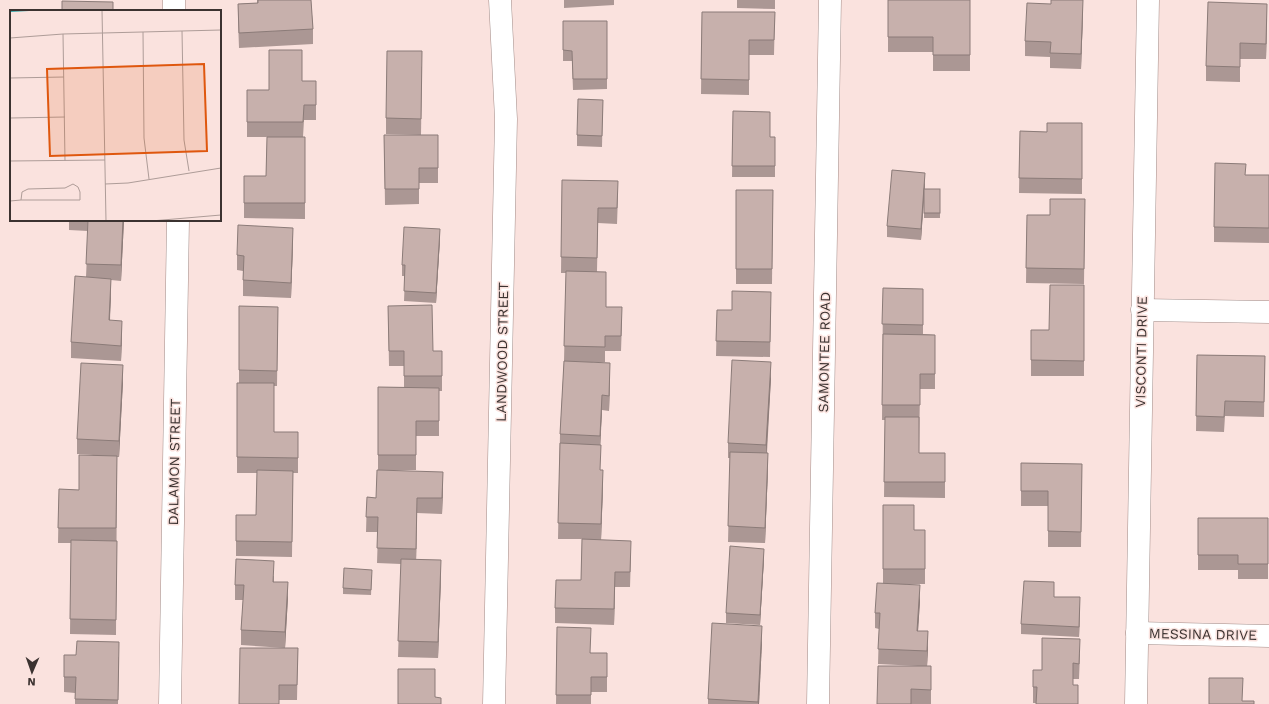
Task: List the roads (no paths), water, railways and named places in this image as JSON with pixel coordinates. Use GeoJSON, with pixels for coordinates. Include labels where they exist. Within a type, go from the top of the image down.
{"type":"FeatureCollection","features":[{"type":"Feature","properties":{"kind":"street","name":"LANDWOOD STREET"},"geometry":{"type":"LineString","coordinates":[[494,704],[506,119],[500,0]]}},
{"type":"Feature","properties":{"kind":"street","name":"SAMONTEE ROAD"},"geometry":{"type":"LineString","coordinates":[[818,704],[830,0]]}},
{"type":"Feature","properties":{"kind":"street","name":"VISCONTI DRIVE"},"geometry":{"type":"LineString","coordinates":[[1136,704],[1148,0]]}},
{"type":"Feature","properties":{"kind":"street","name":"DALAMON STREET"},"geometry":{"type":"LineString","coordinates":[[170,704],[178,221]]}},
{"type":"Feature","properties":{"kind":"street"},"geometry":{"type":"LineString","coordinates":[[1142,310],[1269,312]]}},
{"type":"Feature","properties":{"kind":"street","name":"MESSINA DRIVE"},"geometry":{"type":"LineString","coordinates":[[1137,633],[1269,636]]}}]}
